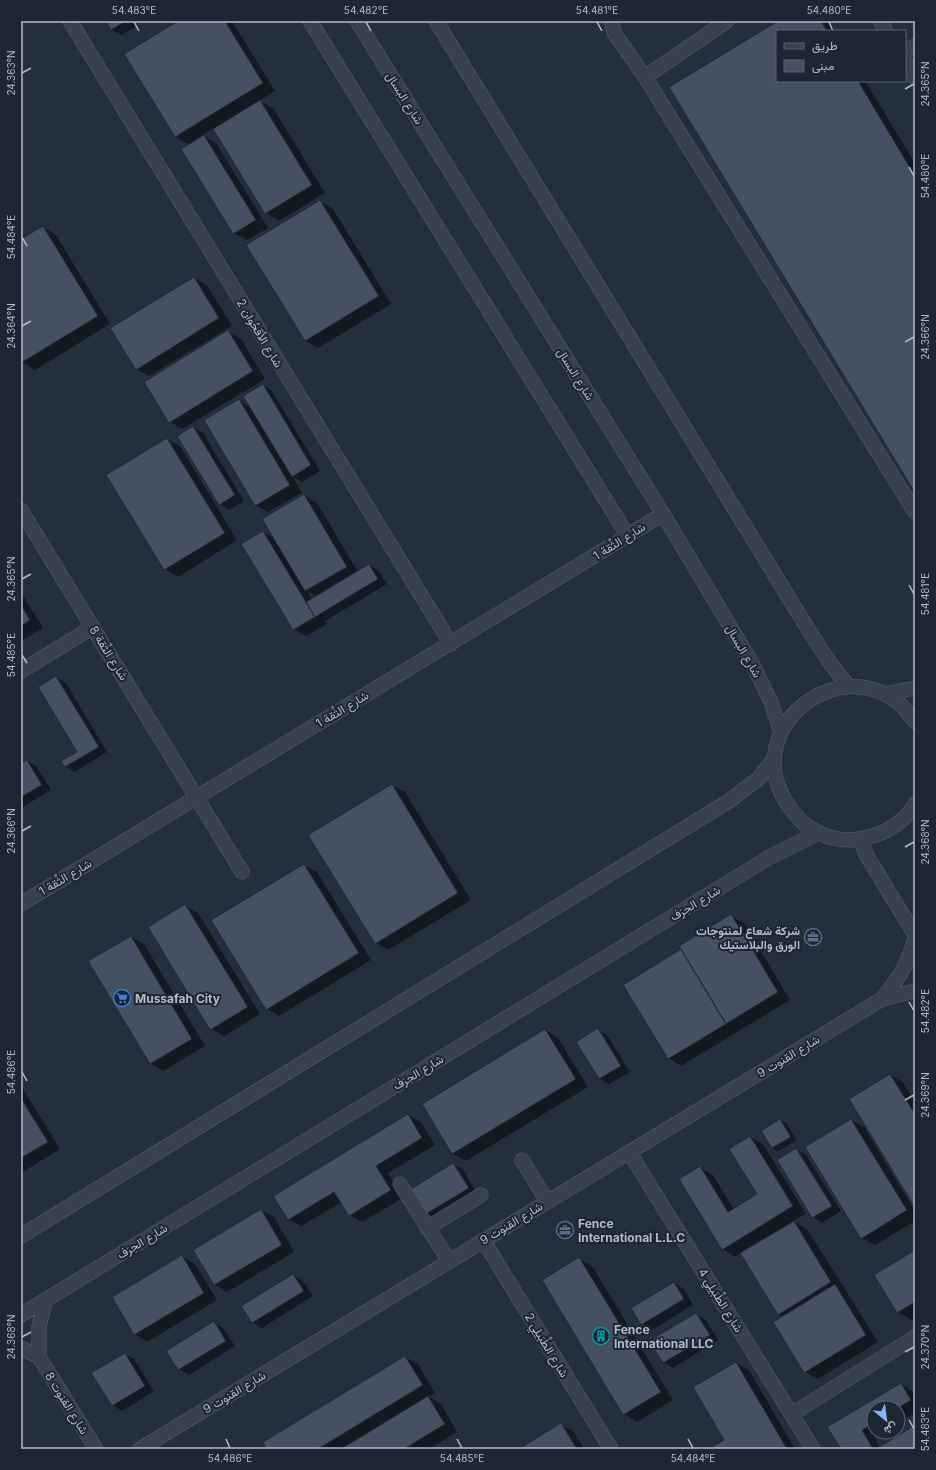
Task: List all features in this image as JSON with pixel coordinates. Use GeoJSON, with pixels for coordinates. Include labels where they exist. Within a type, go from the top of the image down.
{"type":"FeatureCollection","features":[{"type":"Feature","properties":{"kind":"street","name":"شارع الأقحُوان 2"},"geometry":{"type":"LineString","coordinates":[[70,21],[451,644]]}},
{"type":"Feature","properties":{"kind":"street"},"geometry":{"type":"LineString","coordinates":[[310,21],[628,536]]}},
{"type":"Feature","properties":{"kind":"street","name":"شارع البسال"},"geometry":{"type":"LineString","coordinates":[[357,21],[663,514],[752,663],[771,702],[781,733]]}},
{"type":"Feature","properties":{"kind":"street"},"geometry":{"type":"LineString","coordinates":[[436,21],[808,629],[830,663],[849,687]]}},
{"type":"Feature","properties":{"kind":"street"},"geometry":{"type":"LineString","coordinates":[[611,21],[615,34],[645,77],[915,512]]}},
{"type":"Feature","properties":{"kind":"street"},"geometry":{"type":"LineString","coordinates":[[645,77],[727,21]]}},
{"type":"Feature","properties":{"kind":"street"},"geometry":{"type":"LineString","coordinates":[[880,21],[885,30]]}},
{"type":"Feature","properties":{"kind":"street"},"geometry":{"type":"LineString","coordinates":[[906,50],[915,46]]}},
{"type":"Feature","properties":{"kind":"street"},"geometry":{"type":"LineString","coordinates":[[906,63],[915,78]]}},
{"type":"Feature","properties":{"kind":"street","name":"شارع الثِّقة 8"},"geometry":{"type":"LineString","coordinates":[[21,510],[242,872]]}},
{"type":"Feature","properties":{"kind":"street","name":"شارع الثِّقة 1"},"geometry":{"type":"LineString","coordinates":[[21,904],[663,514]]}},
{"type":"Feature","properties":{"kind":"street"},"geometry":{"type":"LineString","coordinates":[[21,671],[93,627]]}},
{"type":"Feature","properties":{"kind":"street"},"geometry":{"type":"LineString","coordinates":[[21,1236],[729,801],[758,779],[773,760],[781,733],[790,718],[801,706],[816,696],[832,690],[849,687],[867,689],[884,694],[904,708],[915,722]]}},
{"type":"Feature","properties":{"kind":"street"},"geometry":{"type":"LineString","coordinates":[[884,694],[915,688]]}},
{"type":"Feature","properties":{"kind":"street"},"geometry":{"type":"LineString","coordinates":[[773,760],[776,782],[785,803],[799,820],[818,833],[845,840],[860,839],[879,834],[897,824],[912,810],[915,804]]}},
{"type":"Feature","properties":{"kind":"street","name":"شارع الحِرَف"},"geometry":{"type":"LineString","coordinates":[[21,1315],[768,858],[818,833]]}},
{"type":"Feature","properties":{"kind":"street"},"geometry":{"type":"LineString","coordinates":[[860,839],[867,856],[915,936]]}},
{"type":"Feature","properties":{"kind":"street","name":"شارع القنوت 9"},"geometry":{"type":"LineString","coordinates":[[882,999],[900,978],[910,957],[915,936]]}},
{"type":"Feature","properties":{"kind":"street","name":"شارع القنوت 9"},"geometry":{"type":"LineString","coordinates":[[140,1449],[882,999],[915,991]]}},
{"type":"Feature","properties":{"kind":"street","name":"شارع الطِّبَيلِي 4"},"geometry":{"type":"LineString","coordinates":[[630,1152],[813,1449]]}},
{"type":"Feature","properties":{"kind":"street"},"geometry":{"type":"LineString","coordinates":[[522,1160],[547,1201]]}},
{"type":"Feature","properties":{"kind":"street"},"geometry":{"type":"LineString","coordinates":[[400,1184],[448,1261]]}},
{"type":"Feature","properties":{"kind":"street"},"geometry":{"type":"LineString","coordinates":[[427,1228],[481,1195]]}},
{"type":"Feature","properties":{"kind":"street","name":"شارع الطِّبَيلِي 2"},"geometry":{"type":"LineString","coordinates":[[483,1240],[611,1449]]}},
{"type":"Feature","properties":{"kind":"street"},"geometry":{"type":"LineString","coordinates":[[21,1348],[39,1357],[39,1327],[44,1301]]}},
{"type":"Feature","properties":{"kind":"street"},"geometry":{"type":"LineString","coordinates":[[792,1414],[915,1337]]}},
{"type":"Feature","properties":{"kind":"street","name":"شارع القنوت 8"},"geometry":{"type":"LineString","coordinates":[[39,1357],[96,1449]]}},
{"type":"Feature","properties":{"kind":"building"},"geometry":{"type":"Polygon","coordinates":[[[106,21],[126,21],[111,30],[106,21]]]}},
{"type":"Feature","properties":{"kind":"building"},"geometry":{"type":"Polygon","coordinates":[[[178,21],[225,21],[263,83],[175,137],[124,54],[178,21]]]}},
{"type":"Feature","properties":{"kind":"building"},"geometry":{"type":"Polygon","coordinates":[[[778,21],[821,21],[826,30],[776,30],[776,82],[859,82],[915,176],[915,493],[669,87],[778,21]]]}},
{"type":"Feature","properties":{"kind":"building"},"geometry":{"type":"Polygon","coordinates":[[[260,100],[312,185],[265,214],[213,129],[260,100]]]}},
{"type":"Feature","properties":{"kind":"building"},"geometry":{"type":"Polygon","coordinates":[[[204,135],[256,220],[233,234],[181,149],[204,135]]]}},
{"type":"Feature","properties":{"kind":"building"},"geometry":{"type":"Polygon","coordinates":[[[320,200],[379,296],[305,341],[246,245],[320,200]]]}},
{"type":"Feature","properties":{"kind":"building"},"geometry":{"type":"Polygon","coordinates":[[[43,226],[98,316],[21,363],[21,239],[43,226]]]}},
{"type":"Feature","properties":{"kind":"building"},"geometry":{"type":"Polygon","coordinates":[[[194,277],[219,318],[136,370],[110,328],[194,277]]]}},
{"type":"Feature","properties":{"kind":"building"},"geometry":{"type":"Polygon","coordinates":[[[228,330],[253,371],[169,423],[144,382],[228,330]]]}},
{"type":"Feature","properties":{"kind":"building"},"geometry":{"type":"Polygon","coordinates":[[[263,384],[311,465],[292,477],[243,396],[263,384]]]}},
{"type":"Feature","properties":{"kind":"building"},"geometry":{"type":"Polygon","coordinates":[[[239,399],[290,485],[255,506],[204,420],[239,399]]]}},
{"type":"Feature","properties":{"kind":"building"},"geometry":{"type":"Polygon","coordinates":[[[193,426],[235,495],[219,505],[177,436],[193,426]]]}},
{"type":"Feature","properties":{"kind":"building"},"geometry":{"type":"Polygon","coordinates":[[[167,438],[225,533],[164,570],[106,475],[167,438]]]}},
{"type":"Feature","properties":{"kind":"building"},"geometry":{"type":"Polygon","coordinates":[[[304,494],[347,567],[305,591],[262,519],[304,494]]]}},
{"type":"Feature","properties":{"kind":"building"},"geometry":{"type":"Polygon","coordinates":[[[263,531],[315,617],[293,630],[241,544],[263,531]]]}},
{"type":"Feature","properties":{"kind":"building"},"geometry":{"type":"Polygon","coordinates":[[[369,564],[378,579],[315,617],[306,602],[369,564]]]}},
{"type":"Feature","properties":{"kind":"building"},"geometry":{"type":"Polygon","coordinates":[[[21,605],[30,620],[21,626],[21,605]]]}},
{"type":"Feature","properties":{"kind":"building"},"geometry":{"type":"Polygon","coordinates":[[[56,676],[99,747],[65,767],[61,761],[77,752],[38,687],[56,676]]]}},
{"type":"Feature","properties":{"kind":"building"},"geometry":{"type":"Polygon","coordinates":[[[27,760],[42,785],[21,797],[21,763],[27,760]]]}},
{"type":"Feature","properties":{"kind":"building"},"geometry":{"type":"Polygon","coordinates":[[[392,784],[458,893],[375,944],[308,835],[392,784]]]}},
{"type":"Feature","properties":{"kind":"building"},"geometry":{"type":"Polygon","coordinates":[[[304,864],[359,953],[266,1010],[211,920],[304,864]]]}},
{"type":"Feature","properties":{"kind":"building"},"geometry":{"type":"Polygon","coordinates":[[[185,904],[248,1007],[210,1030],[148,927],[185,904]]]}},
{"type":"Feature","properties":{"kind":"building"},"geometry":{"type":"Polygon","coordinates":[[[731,914],[778,992],[726,1024],[679,946],[731,914]]]}},
{"type":"Feature","properties":{"kind":"building"},"geometry":{"type":"Polygon","coordinates":[[[131,936],[192,1039],[150,1064],[88,961],[131,936]]]}},
{"type":"Feature","properties":{"kind":"building"},"geometry":{"type":"Polygon","coordinates":[[[681,949],[726,1024],[668,1059],[623,985],[681,949]]]}},
{"type":"Feature","properties":{"kind":"building"},"geometry":{"type":"Polygon","coordinates":[[[598,1028],[621,1066],[599,1079],[576,1042],[598,1028]]]}},
{"type":"Feature","properties":{"kind":"building"},"geometry":{"type":"Polygon","coordinates":[[[545,1029],[576,1079],[452,1154],[422,1104],[545,1029]]]}},
{"type":"Feature","properties":{"kind":"building"},"geometry":{"type":"Polygon","coordinates":[[[890,1074],[915,1114],[914,1206],[849,1099],[890,1074]]]}},
{"type":"Feature","properties":{"kind":"building"},"geometry":{"type":"Polygon","coordinates":[[[21,1098],[48,1142],[21,1158],[21,1098]]]}},
{"type":"Feature","properties":{"kind":"building"},"geometry":{"type":"Polygon","coordinates":[[[408,1114],[422,1138],[376,1166],[391,1190],[349,1216],[334,1192],[288,1220],[273,1196],[408,1114]]]}},
{"type":"Feature","properties":{"kind":"building"},"geometry":{"type":"Polygon","coordinates":[[[780,1119],[791,1137],[772,1148],[761,1131],[780,1119]]]}},
{"type":"Feature","properties":{"kind":"building"},"geometry":{"type":"Polygon","coordinates":[[[851,1119],[907,1210],[861,1239],[805,1147],[851,1119]]]}},
{"type":"Feature","properties":{"kind":"building"},"geometry":{"type":"Polygon","coordinates":[[[750,1136],[793,1206],[722,1250],[679,1179],[700,1166],[728,1212],[757,1194],[729,1149],[750,1136]]]}},
{"type":"Feature","properties":{"kind":"building"},"geometry":{"type":"Polygon","coordinates":[[[796,1148],[832,1206],[812,1218],[777,1160],[796,1148]]]}},
{"type":"Feature","properties":{"kind":"building"},"geometry":{"type":"Polygon","coordinates":[[[453,1163],[469,1188],[426,1214],[411,1189],[453,1163]]]}},
{"type":"Feature","properties":{"kind":"building"},"geometry":{"type":"Polygon","coordinates":[[[261,1209],[282,1245],[214,1285],[193,1250],[261,1209]]]}},
{"type":"Feature","properties":{"kind":"building"},"geometry":{"type":"Polygon","coordinates":[[[794,1221],[831,1282],[778,1315],[740,1253],[794,1221]]]}},
{"type":"Feature","properties":{"kind":"building"},"geometry":{"type":"Polygon","coordinates":[[[915,1250],[915,1302],[897,1313],[874,1275],[915,1250]]]}},
{"type":"Feature","properties":{"kind":"building"},"geometry":{"type":"Polygon","coordinates":[[[182,1255],[204,1293],[134,1335],[112,1297],[182,1255]]]}},
{"type":"Feature","properties":{"kind":"building","name":"Fence International LLC"},"geometry":{"type":"Polygon","coordinates":[[[579,1257],[661,1392],[623,1415],[542,1280],[579,1257]]]}},
{"type":"Feature","properties":{"kind":"building"},"geometry":{"type":"Polygon","coordinates":[[[293,1274],[304,1291],[252,1323],[241,1306],[293,1274]]]}},
{"type":"Feature","properties":{"kind":"building"},"geometry":{"type":"Polygon","coordinates":[[[674,1282],[684,1299],[641,1325],[631,1308],[674,1282]]]}},
{"type":"Feature","properties":{"kind":"building"},"geometry":{"type":"Polygon","coordinates":[[[835,1284],[866,1335],[804,1373],[773,1322],[835,1284]]]}},
{"type":"Feature","properties":{"kind":"building"},"geometry":{"type":"Polygon","coordinates":[[[696,1313],[710,1335],[663,1363],[649,1341],[696,1313]]]}},
{"type":"Feature","properties":{"kind":"building"},"geometry":{"type":"Polygon","coordinates":[[[214,1321],[226,1341],[178,1370],[166,1351],[214,1321]]]}},
{"type":"Feature","properties":{"kind":"building"},"geometry":{"type":"Polygon","coordinates":[[[125,1353],[145,1386],[112,1406],[91,1373],[125,1353]]]}},
{"type":"Feature","properties":{"kind":"building"},"geometry":{"type":"Polygon","coordinates":[[[405,1356],[423,1385],[318,1449],[266,1449],[263,1442],[405,1356]]]}},
{"type":"Feature","properties":{"kind":"building"},"geometry":{"type":"Polygon","coordinates":[[[736,1362],[787,1449],[709,1449],[724,1440],[693,1387],[736,1362]]]}},
{"type":"Feature","properties":{"kind":"building"},"geometry":{"type":"Polygon","coordinates":[[[901,1383],[911,1400],[906,1403],[906,1400],[872,1400],[901,1383]]]}},
{"type":"Feature","properties":{"kind":"building"},"geometry":{"type":"Polygon","coordinates":[[[428,1396],[445,1424],[404,1449],[341,1449],[428,1396]]]}},
{"type":"Feature","properties":{"kind":"building"},"geometry":{"type":"Polygon","coordinates":[[[866,1404],[866,1428],[862,1430],[866,1440],[868,1440],[873,1449],[841,1449],[827,1427],[866,1404]]]}},
{"type":"Feature","properties":{"kind":"building"},"geometry":{"type":"Polygon","coordinates":[[[561,1423],[577,1449],[519,1449],[561,1423]]]}},
{"type":"Feature","properties":{"kind":"building"},"geometry":{"type":"Polygon","coordinates":[[[915,1425],[915,1449],[876,1449],[891,1440],[906,1440],[906,1431],[915,1425]]]}},
{"type":"Feature","properties":{"kind":"place","name":"شركة شعاع لمنتوجات الورق والبلاستيك"},"geometry":{"type":"Point","coordinates":[813,937]}},
{"type":"Feature","properties":{"kind":"place","name":"Mussafah City"},"geometry":{"type":"Point","coordinates":[122,998]}},
{"type":"Feature","properties":{"kind":"place","name":"Fence International L.L.C"},"geometry":{"type":"Point","coordinates":[565,1230]}},
{"type":"Feature","properties":{"kind":"place","name":"Fence International LLC"},"geometry":{"type":"Point","coordinates":[601,1336]}}]}
